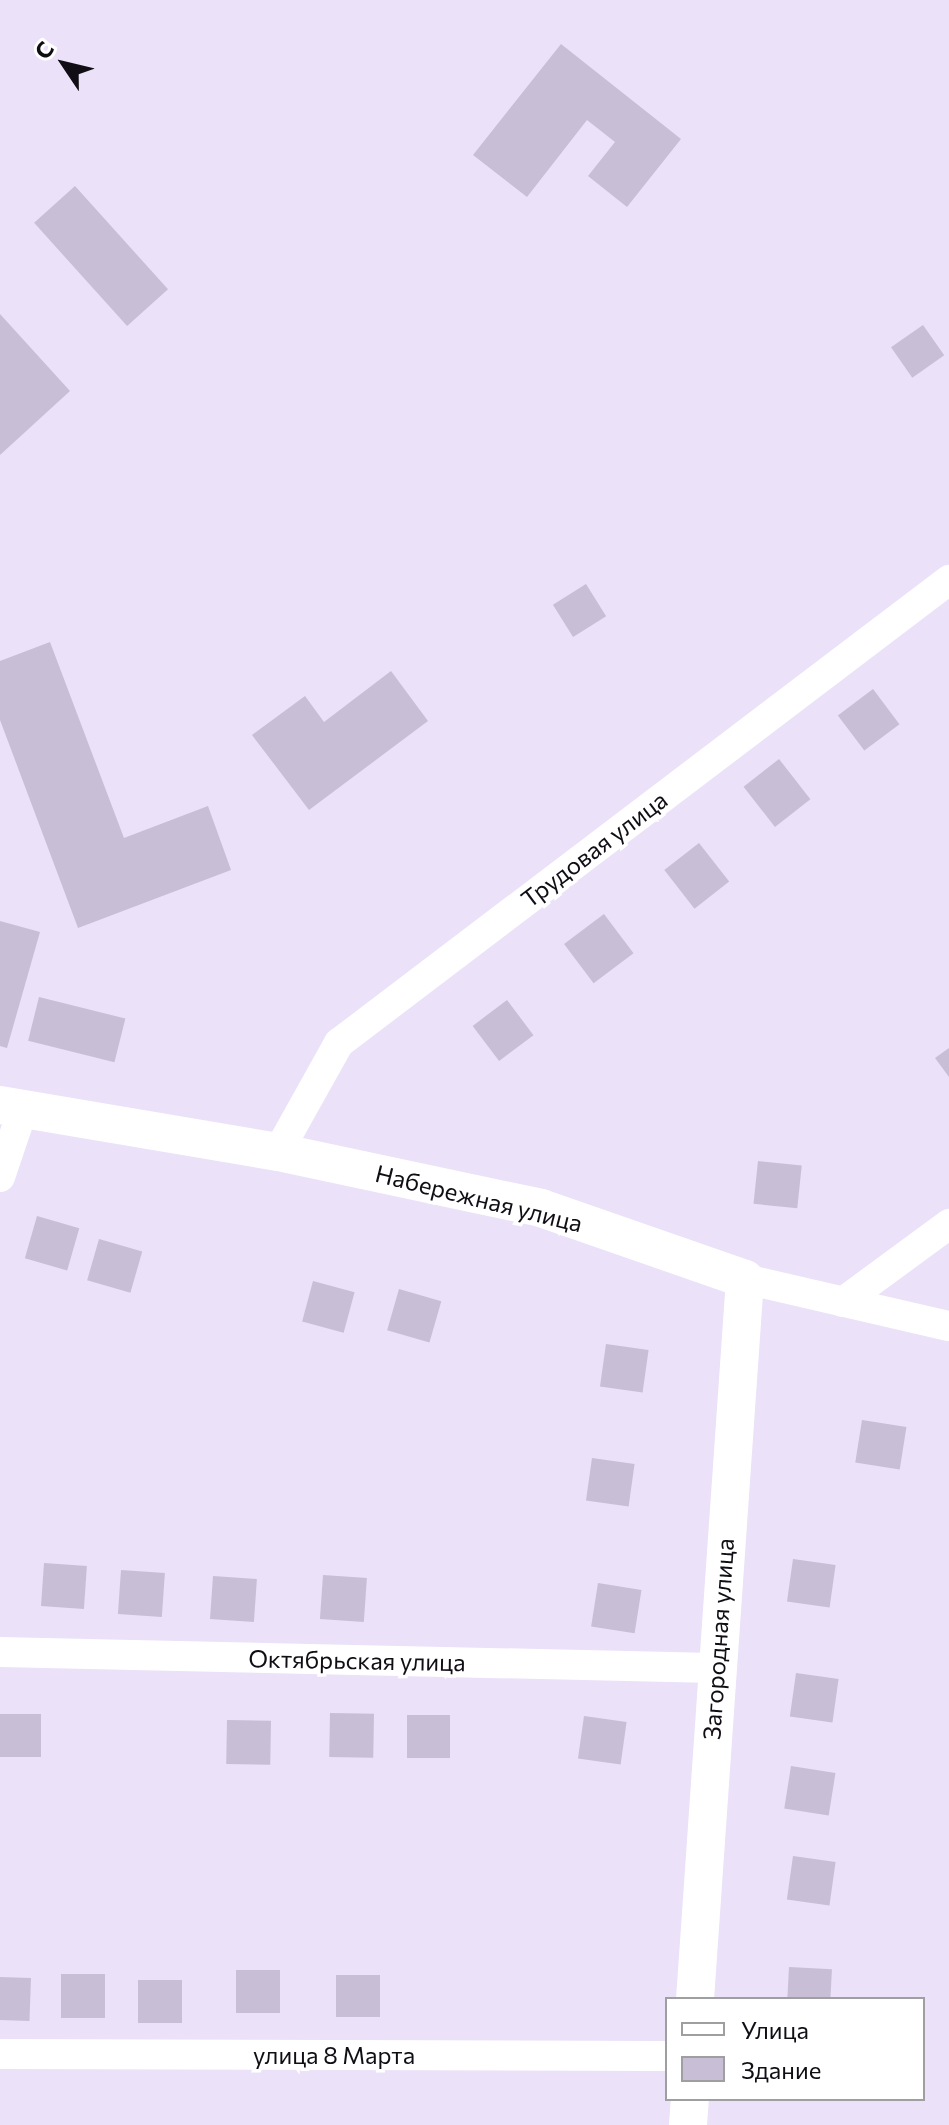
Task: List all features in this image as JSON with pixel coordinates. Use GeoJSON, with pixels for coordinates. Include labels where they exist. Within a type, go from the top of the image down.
{"type":"FeatureCollection","features":[{"type":"Feature","properties":{"kind":"street","name":"Трудовая улица"},"geometry":{"type":"LineString","coordinates":[[278,1152],[339,1043],[949,580]]}},
{"type":"Feature","properties":{"kind":"street","name":"Набережная улица"},"geometry":{"type":"LineString","coordinates":[[12,1107],[278,1152],[541,1208],[745,1279],[949,1326]]}},
{"type":"Feature","properties":{"kind":"street"},"geometry":{"type":"LineString","coordinates":[[0,1177],[12,1107]]}},
{"type":"Feature","properties":{"kind":"street"},"geometry":{"type":"LineString","coordinates":[[843,1302],[949,1224]]}},
{"type":"Feature","properties":{"kind":"street","name":"Загородная улица"},"geometry":{"type":"LineString","coordinates":[[695,1997],[714,1668],[745,1279]]}},
{"type":"Feature","properties":{"kind":"street","name":"Октябрьская улица"},"geometry":{"type":"LineString","coordinates":[[0,1652],[714,1668]]}},
{"type":"Feature","properties":{"kind":"street","name":"улица 8 Марта"},"geometry":{"type":"LineString","coordinates":[[0,2054],[665,2056]]}},
{"type":"Feature","properties":{"kind":"street"},"geometry":{"type":"LineString","coordinates":[[688,2125],[690,2101]]}},
{"type":"Feature","properties":{"kind":"building"},"geometry":{"type":"Polygon","coordinates":[[[561,44],[681,139],[627,207],[588,176],[615,142],[587,120],[527,197],[473,155],[561,44]]]}},
{"type":"Feature","properties":{"kind":"building"},"geometry":{"type":"Polygon","coordinates":[[[75,186],[168,289],[127,326],[34,223],[75,186]]]}},
{"type":"Feature","properties":{"kind":"building"},"geometry":{"type":"Polygon","coordinates":[[[0,314],[70,391],[0,455],[0,314]]]}},
{"type":"Feature","properties":{"kind":"building"},"geometry":{"type":"Polygon","coordinates":[[[923,325],[944,355],[912,378],[891,347],[923,325]]]}},
{"type":"Feature","properties":{"kind":"building"},"geometry":{"type":"Polygon","coordinates":[[[586,584],[606,616],[573,637],[553,605],[586,584]]]}},
{"type":"Feature","properties":{"kind":"building"},"geometry":{"type":"Polygon","coordinates":[[[50,642],[124,838],[208,806],[231,870],[78,928],[0,720],[0,661],[50,642]]]}},
{"type":"Feature","properties":{"kind":"building"},"geometry":{"type":"Polygon","coordinates":[[[391,671],[428,721],[309,810],[252,735],[305,696],[324,722],[391,671]]]}},
{"type":"Feature","properties":{"kind":"building"},"geometry":{"type":"Polygon","coordinates":[[[873,689],[899,724],[864,751],[838,715],[873,689]]]}},
{"type":"Feature","properties":{"kind":"building"},"geometry":{"type":"Polygon","coordinates":[[[779,759],[810,799],[775,827],[744,787],[779,759]]]}},
{"type":"Feature","properties":{"kind":"building"},"geometry":{"type":"Polygon","coordinates":[[[699,843],[729,882],[694,909],[664,870],[699,843]]]}},
{"type":"Feature","properties":{"kind":"building"},"geometry":{"type":"Polygon","coordinates":[[[604,914],[633,953],[594,983],[564,944],[604,914]]]}},
{"type":"Feature","properties":{"kind":"building"},"geometry":{"type":"Polygon","coordinates":[[[0,921],[40,932],[7,1048],[0,1046],[0,921]]]}},
{"type":"Feature","properties":{"kind":"building"},"geometry":{"type":"Polygon","coordinates":[[[39,997],[125,1019],[114,1062],[28,1041],[39,997]]]}},
{"type":"Feature","properties":{"kind":"building"},"geometry":{"type":"Polygon","coordinates":[[[507,1000],[533,1035],[499,1061],[473,1026],[507,1000]]]}},
{"type":"Feature","properties":{"kind":"building"},"geometry":{"type":"Polygon","coordinates":[[[949,1048],[949,1077],[935,1058],[949,1048]]]}},
{"type":"Feature","properties":{"kind":"building"},"geometry":{"type":"Polygon","coordinates":[[[758,1161],[802,1166],[797,1208],[754,1204],[758,1161]]]}},
{"type":"Feature","properties":{"kind":"building"},"geometry":{"type":"Polygon","coordinates":[[[37,1216],[79,1228],[67,1270],[25,1258],[37,1216]]]}},
{"type":"Feature","properties":{"kind":"building"},"geometry":{"type":"Polygon","coordinates":[[[99,1239],[142,1251],[130,1293],[87,1280],[99,1239]]]}},
{"type":"Feature","properties":{"kind":"building"},"geometry":{"type":"Polygon","coordinates":[[[313,1281],[355,1292],[344,1333],[302,1322],[313,1281]]]}},
{"type":"Feature","properties":{"kind":"building"},"geometry":{"type":"Polygon","coordinates":[[[399,1289],[441,1301],[429,1342],[387,1330],[399,1289]]]}},
{"type":"Feature","properties":{"kind":"building"},"geometry":{"type":"Polygon","coordinates":[[[606,1344],[649,1350],[643,1393],[600,1387],[606,1344]]]}},
{"type":"Feature","properties":{"kind":"building"},"geometry":{"type":"Polygon","coordinates":[[[862,1420],[906,1427],[900,1470],[855,1462],[862,1420]]]}},
{"type":"Feature","properties":{"kind":"building"},"geometry":{"type":"Polygon","coordinates":[[[592,1458],[635,1464],[629,1507],[586,1501],[592,1458]]]}},
{"type":"Feature","properties":{"kind":"building"},"geometry":{"type":"Polygon","coordinates":[[[793,1559],[836,1565],[830,1608],[787,1602],[793,1559]]]}},
{"type":"Feature","properties":{"kind":"building"},"geometry":{"type":"Polygon","coordinates":[[[44,1563],[87,1566],[84,1609],[41,1606],[44,1563]]]}},
{"type":"Feature","properties":{"kind":"building"},"geometry":{"type":"Polygon","coordinates":[[[121,1570],[165,1573],[162,1617],[118,1614],[121,1570]]]}},
{"type":"Feature","properties":{"kind":"building"},"geometry":{"type":"Polygon","coordinates":[[[323,1575],[367,1578],[364,1622],[320,1619],[323,1575]]]}},
{"type":"Feature","properties":{"kind":"building"},"geometry":{"type":"Polygon","coordinates":[[[213,1576],[257,1579],[254,1622],[210,1619],[213,1576]]]}},
{"type":"Feature","properties":{"kind":"building"},"geometry":{"type":"Polygon","coordinates":[[[598,1583],[641,1590],[635,1633],[591,1626],[598,1583]]]}},
{"type":"Feature","properties":{"kind":"building"},"geometry":{"type":"Polygon","coordinates":[[[796,1673],[839,1679],[832,1723],[790,1717],[796,1673]]]}},
{"type":"Feature","properties":{"kind":"building"},"geometry":{"type":"Polygon","coordinates":[[[330,1713],[374,1714],[373,1758],[329,1757],[330,1713]]]}},
{"type":"Feature","properties":{"kind":"building"},"geometry":{"type":"Polygon","coordinates":[[[0,1714],[41,1714],[41,1757],[0,1757],[0,1714]]]}},
{"type":"Feature","properties":{"kind":"building"},"geometry":{"type":"Polygon","coordinates":[[[407,1715],[450,1715],[450,1758],[407,1758],[407,1715]]]}},
{"type":"Feature","properties":{"kind":"building"},"geometry":{"type":"Polygon","coordinates":[[[584,1716],[627,1722],[621,1765],[578,1759],[584,1716]]]}},
{"type":"Feature","properties":{"kind":"building"},"geometry":{"type":"Polygon","coordinates":[[[227,1720],[271,1721],[270,1765],[226,1764],[227,1720]]]}},
{"type":"Feature","properties":{"kind":"building"},"geometry":{"type":"Polygon","coordinates":[[[791,1766],[835,1773],[829,1816],[784,1808],[791,1766]]]}},
{"type":"Feature","properties":{"kind":"building"},"geometry":{"type":"Polygon","coordinates":[[[793,1856],[836,1862],[829,1906],[787,1900],[793,1856]]]}},
{"type":"Feature","properties":{"kind":"building"},"geometry":{"type":"Polygon","coordinates":[[[789,1967],[832,1969],[830,1997],[787,1997],[789,1967]]]}},
{"type":"Feature","properties":{"kind":"building"},"geometry":{"type":"Polygon","coordinates":[[[236,1970],[280,1970],[280,2013],[236,2013],[236,1970]]]}},
{"type":"Feature","properties":{"kind":"building"},"geometry":{"type":"Polygon","coordinates":[[[61,1974],[105,1974],[105,2018],[61,2018],[61,1974]]]}},
{"type":"Feature","properties":{"kind":"building"},"geometry":{"type":"Polygon","coordinates":[[[336,1975],[380,1975],[380,2017],[336,2017],[336,1975]]]}},
{"type":"Feature","properties":{"kind":"building"},"geometry":{"type":"Polygon","coordinates":[[[0,1977],[31,1978],[29,2021],[0,2020],[0,1977]]]}},
{"type":"Feature","properties":{"kind":"building"},"geometry":{"type":"Polygon","coordinates":[[[138,1980],[182,1980],[182,2023],[138,2023],[138,1980]]]}}]}
